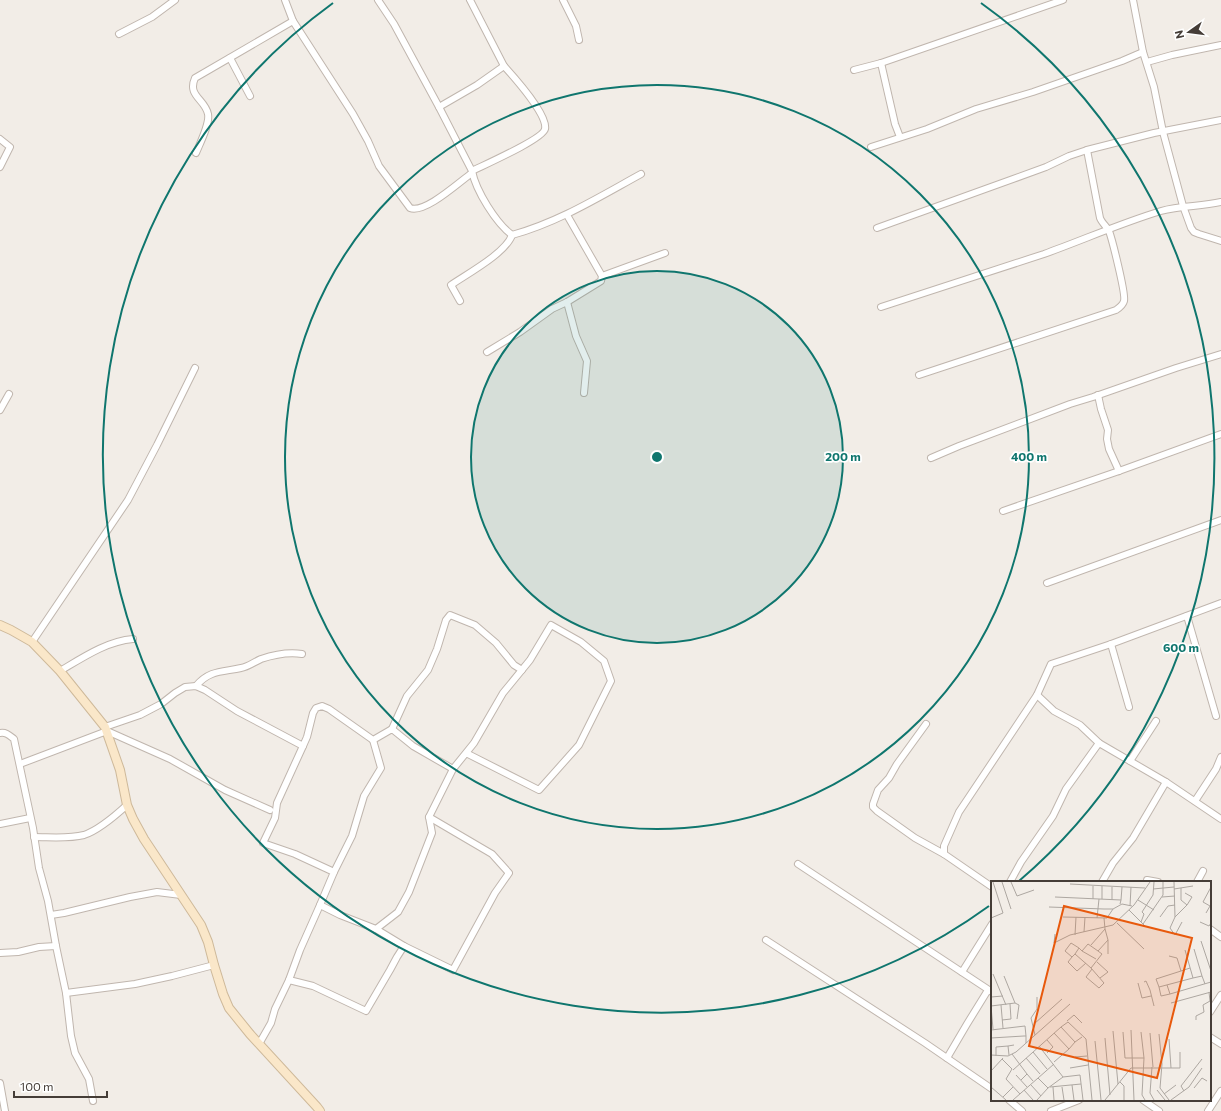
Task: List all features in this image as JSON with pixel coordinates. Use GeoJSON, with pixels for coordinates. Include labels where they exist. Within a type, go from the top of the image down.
{"type":"FeatureCollection","features":[{"type":"Feature","properties":{"kind":"street"},"geometry":{"type":"LineString","coordinates":[[119,34],[152,17],[175,0]]}},
{"type":"Feature","properties":{"kind":"street"},"geometry":{"type":"LineString","coordinates":[[285,0],[293,21],[353,114],[368,141],[379,166],[410,208],[413,209],[429,204],[472,172],[532,141],[543,134],[545,130],[545,126],[535,103],[504,66],[470,0]]}},
{"type":"Feature","properties":{"kind":"street"},"geometry":{"type":"LineString","coordinates":[[378,0],[394,24],[439,107],[472,172],[475,184],[505,230],[512,235],[524,232],[567,215],[641,174]]}},
{"type":"Feature","properties":{"kind":"street"},"geometry":{"type":"LineString","coordinates":[[563,0],[576,26],[579,40]]}},
{"type":"Feature","properties":{"kind":"street"},"geometry":{"type":"LineString","coordinates":[[854,70],[881,63],[1063,0]]}},
{"type":"Feature","properties":{"kind":"street"},"geometry":{"type":"LineString","coordinates":[[1133,0],[1143,52],[1154,87],[1163,132],[1183,206],[1191,228],[1194,232],[1221,241]]}},
{"type":"Feature","properties":{"kind":"street"},"geometry":{"type":"LineString","coordinates":[[196,153],[208,121],[208,112],[194,92],[192,84],[195,78],[293,21]]}},
{"type":"Feature","properties":{"kind":"street"},"geometry":{"type":"LineString","coordinates":[[1147,62],[1172,55],[1221,45]]}},
{"type":"Feature","properties":{"kind":"street"},"geometry":{"type":"LineString","coordinates":[[870,147],[926,129],[982,107],[1033,92],[1122,61],[1143,52]]}},
{"type":"Feature","properties":{"kind":"street"},"geometry":{"type":"LineString","coordinates":[[230,58],[250,96]]}},
{"type":"Feature","properties":{"kind":"street"},"geometry":{"type":"LineString","coordinates":[[881,63],[895,124],[900,137]]}},
{"type":"Feature","properties":{"kind":"street"},"geometry":{"type":"LineString","coordinates":[[439,107],[477,85],[504,66]]}},
{"type":"Feature","properties":{"kind":"street"},"geometry":{"type":"LineString","coordinates":[[877,228],[1046,167],[1069,156],[1087,150],[1221,120]]}},
{"type":"Feature","properties":{"kind":"street"},"geometry":{"type":"LineString","coordinates":[[0,139],[10,147],[0,167]]}},
{"type":"Feature","properties":{"kind":"street"},"geometry":{"type":"LineString","coordinates":[[919,375],[1119,308],[1124,302],[1109,229],[1103,224],[1100,218],[1087,150]]}},
{"type":"Feature","properties":{"kind":"street"},"geometry":{"type":"LineString","coordinates":[[881,307],[1045,254],[1109,229],[1162,211],[1183,206],[1190,207],[1221,202]]}},
{"type":"Feature","properties":{"kind":"street"},"geometry":{"type":"LineString","coordinates":[[487,352],[520,332],[552,309],[567,302],[601,281],[602,276],[567,215]]}},
{"type":"Feature","properties":{"kind":"street"},"geometry":{"type":"LineString","coordinates":[[460,302],[450,285],[491,258],[508,244],[512,235]]}},
{"type":"Feature","properties":{"kind":"street"},"geometry":{"type":"LineString","coordinates":[[602,276],[665,254]]}},
{"type":"Feature","properties":{"kind":"street"},"geometry":{"type":"LineString","coordinates":[[567,302],[576,336],[587,361],[584,393]]}},
{"type":"Feature","properties":{"kind":"street"},"geometry":{"type":"LineString","coordinates":[[931,458],[966,443],[1070,404],[1221,354]]}},
{"type":"Feature","properties":{"kind":"street"},"geometry":{"type":"LineString","coordinates":[[32,642],[128,500],[195,368]]}},
{"type":"Feature","properties":{"kind":"street"},"geometry":{"type":"LineString","coordinates":[[0,410],[9,394]]}},
{"type":"Feature","properties":{"kind":"street"},"geometry":{"type":"LineString","coordinates":[[1098,395],[1100,409],[1108,430],[1107,439],[1109,449],[1119,471]]}},
{"type":"Feature","properties":{"kind":"street"},"geometry":{"type":"LineString","coordinates":[[1003,511],[1221,434]]}},
{"type":"Feature","properties":{"kind":"street"},"geometry":{"type":"LineString","coordinates":[[1047,583],[1221,520]]}},
{"type":"Feature","properties":{"kind":"street"},"geometry":{"type":"LineString","coordinates":[[944,854],[944,846],[959,812],[1037,695],[1051,664],[1111,644],[1221,602]]}},
{"type":"Feature","properties":{"kind":"street"},"geometry":{"type":"LineString","coordinates":[[373,740],[392,729],[407,696],[428,670],[438,649],[446,620],[450,615],[475,625],[496,643],[514,665],[522,670]]}},
{"type":"Feature","properties":{"kind":"street"},"geometry":{"type":"LineString","coordinates":[[1187,616],[1216,716]]}},
{"type":"Feature","properties":{"kind":"street"},"geometry":{"type":"LineString","coordinates":[[0,625],[32,642],[60,670],[106,729],[120,770],[127,805],[144,839],[201,925],[229,1008],[259,1044],[318,1107],[320,1111]]}},
{"type":"Feature","properties":{"kind":"street"},"geometry":{"type":"LineString","coordinates":[[376,929],[398,912],[409,892],[432,833],[429,817],[453,769],[474,743],[503,693],[530,660],[552,625],[581,642],[604,660],[611,681],[579,745],[539,790],[466,753]]}},
{"type":"Feature","properties":{"kind":"street"},"geometry":{"type":"LineString","coordinates":[[60,670],[117,641],[133,639]]}},
{"type":"Feature","properties":{"kind":"street"},"geometry":{"type":"LineString","coordinates":[[1111,644],[1129,707]]}},
{"type":"Feature","properties":{"kind":"street"},"geometry":{"type":"LineString","coordinates":[[196,686],[207,676],[220,672],[234,668],[242,668],[268,658],[294,653],[302,654]]}},
{"type":"Feature","properties":{"kind":"street"},"geometry":{"type":"LineString","coordinates":[[20,764],[140,715],[161,704],[185,687],[196,686],[205,690],[237,711],[303,746]]}},
{"type":"Feature","properties":{"kind":"street"},"geometry":{"type":"LineString","coordinates":[[1037,695],[1054,711],[1080,725],[1099,743],[1166,782],[1221,819]]}},
{"type":"Feature","properties":{"kind":"street"},"geometry":{"type":"LineString","coordinates":[[259,1044],[289,980],[300,950],[334,872],[352,836],[364,796],[381,768],[373,740],[329,709],[322,706],[316,708],[313,712],[307,737],[277,803],[275,818],[263,843],[295,854],[334,872]]}},
{"type":"Feature","properties":{"kind":"street"},"geometry":{"type":"LineString","coordinates":[[1130,761],[1156,721]]}},
{"type":"Feature","properties":{"kind":"street"},"geometry":{"type":"LineString","coordinates":[[926,724],[897,764],[889,778],[878,790],[873,807],[915,838],[944,854],[991,886]]}},
{"type":"Feature","properties":{"kind":"street"},"geometry":{"type":"LineString","coordinates":[[106,729],[170,759],[225,790],[270,810]]}},
{"type":"Feature","properties":{"kind":"street"},"geometry":{"type":"LineString","coordinates":[[392,729],[413,746],[453,769]]}},
{"type":"Feature","properties":{"kind":"street"},"geometry":{"type":"LineString","coordinates":[[0,733],[4,732],[14,739],[39,868],[48,900],[66,993],[71,1036],[75,1053],[89,1079],[93,1101]]}},
{"type":"Feature","properties":{"kind":"street"},"geometry":{"type":"LineString","coordinates":[[1011,881],[1021,862],[1053,816],[1066,789],[1099,743]]}},
{"type":"Feature","properties":{"kind":"street"},"geometry":{"type":"LineString","coordinates":[[1195,801],[1216,769],[1221,757]]}},
{"type":"Feature","properties":{"kind":"street"},"geometry":{"type":"LineString","coordinates":[[1103,881],[1113,863],[1133,838],[1166,782]]}},
{"type":"Feature","properties":{"kind":"street"},"geometry":{"type":"LineString","coordinates":[[34,837],[64,838],[84,834],[110,819],[127,805]]}},
{"type":"Feature","properties":{"kind":"street"},"geometry":{"type":"LineString","coordinates":[[320,905],[340,915],[376,929],[404,946],[453,970],[495,893],[509,873],[492,854],[429,817]]}},
{"type":"Feature","properties":{"kind":"street"},"geometry":{"type":"LineString","coordinates":[[0,824],[30,818]]}},
{"type":"Feature","properties":{"kind":"street"},"geometry":{"type":"LineString","coordinates":[[798,864],[990,991],[966,1024],[947,1058]]}},
{"type":"Feature","properties":{"kind":"street"},"geometry":{"type":"LineString","coordinates":[[1198,881],[1203,871]]}},
{"type":"Feature","properties":{"kind":"street"},"geometry":{"type":"LineString","coordinates":[[1147,880],[1152,881]]}},
{"type":"Feature","properties":{"kind":"street"},"geometry":{"type":"LineString","coordinates":[[51,915],[77,911],[130,897],[157,892],[181,895]]}},
{"type":"Feature","properties":{"kind":"street"},"geometry":{"type":"LineString","coordinates":[[962,972],[991,926]]}},
{"type":"Feature","properties":{"kind":"street"},"geometry":{"type":"LineString","coordinates":[[1211,931],[1221,937]]}},
{"type":"Feature","properties":{"kind":"street"},"geometry":{"type":"LineString","coordinates":[[766,940],[991,1088]]}},
{"type":"Feature","properties":{"kind":"street"},"geometry":{"type":"LineString","coordinates":[[0,953],[18,952],[39,947],[56,946]]}},
{"type":"Feature","properties":{"kind":"street"},"geometry":{"type":"LineString","coordinates":[[289,980],[313,986],[366,1011],[404,946]]}},
{"type":"Feature","properties":{"kind":"street"},"geometry":{"type":"LineString","coordinates":[[66,993],[135,984],[214,965]]}},
{"type":"Feature","properties":{"kind":"street"},"geometry":{"type":"LineString","coordinates":[[1211,1010],[1221,995]]}},
{"type":"Feature","properties":{"kind":"street"},"geometry":{"type":"LineString","coordinates":[[1211,1038],[1221,1044]]}},
{"type":"Feature","properties":{"kind":"street"},"geometry":{"type":"LineString","coordinates":[[0,1083],[5,1111]]}},
{"type":"Feature","properties":{"kind":"street"},"geometry":{"type":"LineString","coordinates":[[1208,1111],[1221,1091]]}},
{"type":"Feature","properties":{"kind":"street"},"geometry":{"type":"LineString","coordinates":[[1010,1101],[1022,1111]]}},
{"type":"Feature","properties":{"kind":"street"},"geometry":{"type":"LineString","coordinates":[[1051,1111],[1076,1101]]}},
{"type":"Feature","properties":{"kind":"street"},"geometry":{"type":"LineString","coordinates":[[1144,1101],[1157,1110]]}}]}
